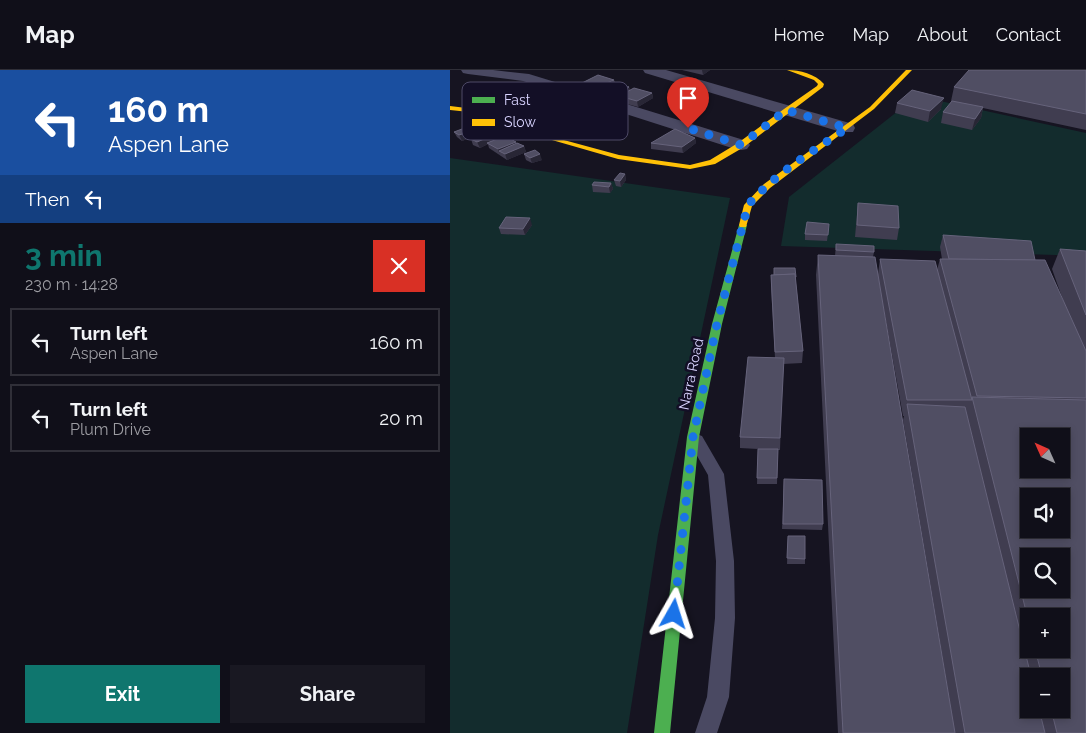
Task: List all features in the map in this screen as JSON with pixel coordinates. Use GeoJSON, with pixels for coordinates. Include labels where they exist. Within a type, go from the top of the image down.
{"type":"FeatureCollection","features":[{"type":"Feature","properties":{"kind":"street"},"geometry":{"type":"LineString","coordinates":[[468,70],[524,77],[540,82]]}},
{"type":"Feature","properties":{"kind":"street"},"geometry":{"type":"LineString","coordinates":[[650,70],[847,128]]}},
{"type":"Feature","properties":{"kind":"street"},"geometry":{"type":"LineString","coordinates":[[558,140],[618,157],[690,167],[712,162],[741,145],[786,110],[820,87],[821,84],[816,80],[790,70]]}},
{"type":"Feature","properties":{"kind":"street","name":"Narra Road"},"geometry":{"type":"LineString","coordinates":[[662,733],[693,437],[717,324],[748,205],[785,170],[847,128],[896,87],[909,70]]}},
{"type":"Feature","properties":{"kind":"street"},"geometry":{"type":"LineString","coordinates":[[628,110],[741,145]]}},
{"type":"Feature","properties":{"kind":"lane"},"geometry":{"type":"LineString","coordinates":[[693,437],[716,474],[725,561],[725,618],[718,697],[706,733]]}},
{"type":"Feature","properties":{"kind":"green space"},"geometry":{"type":"Polygon","coordinates":[[[917,96],[1086,133],[1086,256],[781,246],[789,197],[917,96]]]}},
{"type":"Feature","properties":{"kind":"green space"},"geometry":{"type":"Polygon","coordinates":[[[450,158],[730,198],[658,535],[627,733],[450,733],[450,158]]]}},
{"type":"Feature","properties":{"kind":"building"},"geometry":{"type":"Polygon","coordinates":[[[969,70],[1086,70],[1086,114],[954,87],[969,70]]]}},
{"type":"Feature","properties":{"kind":"building"},"geometry":{"type":"Polygon","coordinates":[[[598,75],[614,80],[609,82],[584,82],[598,75]]]}},
{"type":"Feature","properties":{"kind":"building"},"geometry":{"type":"Polygon","coordinates":[[[634,88],[652,93],[637,101],[628,98],[628,91],[634,88]]]}},
{"type":"Feature","properties":{"kind":"building"},"geometry":{"type":"Polygon","coordinates":[[[912,90],[944,98],[930,111],[897,103],[912,90]]]}},
{"type":"Feature","properties":{"kind":"building"},"geometry":{"type":"Polygon","coordinates":[[[952,101],[983,107],[975,119],[943,112],[952,101]]]}},
{"type":"Feature","properties":{"kind":"building"},"geometry":{"type":"Polygon","coordinates":[[[462,129],[462,134],[459,135],[454,132],[462,129]]]}},
{"type":"Feature","properties":{"kind":"building"},"geometry":{"type":"Polygon","coordinates":[[[675,129],[695,138],[682,147],[651,143],[675,129]]]}},
{"type":"Feature","properties":{"kind":"building"},"geometry":{"type":"Polygon","coordinates":[[[495,140],[512,140],[516,142],[498,149],[487,143],[495,140]]]}},
{"type":"Feature","properties":{"kind":"building"},"geometry":{"type":"Polygon","coordinates":[[[517,143],[524,146],[505,154],[499,151],[517,143]]]}},
{"type":"Feature","properties":{"kind":"building"},"geometry":{"type":"Polygon","coordinates":[[[535,150],[540,154],[530,158],[524,154],[535,150]]]}},
{"type":"Feature","properties":{"kind":"building"},"geometry":{"type":"Polygon","coordinates":[[[620,173],[625,174],[620,181],[614,180],[620,173]]]}},
{"type":"Feature","properties":{"kind":"building"},"geometry":{"type":"Polygon","coordinates":[[[594,182],[611,183],[609,187],[592,185],[594,182]]]}},
{"type":"Feature","properties":{"kind":"building"},"geometry":{"type":"Polygon","coordinates":[[[858,203],[898,206],[899,228],[857,225],[858,203]]]}},
{"type":"Feature","properties":{"kind":"building"},"geometry":{"type":"Polygon","coordinates":[[[506,217],[530,218],[523,229],[499,228],[506,217]]]}},
{"type":"Feature","properties":{"kind":"building"},"geometry":{"type":"Polygon","coordinates":[[[807,222],[829,224],[828,235],[805,234],[807,222]]]}},
{"type":"Feature","properties":{"kind":"building"},"geometry":{"type":"Polygon","coordinates":[[[943,235],[1031,241],[1035,260],[949,259],[943,235]]]}},
{"type":"Feature","properties":{"kind":"building"},"geometry":{"type":"Polygon","coordinates":[[[836,244],[874,246],[874,252],[836,250],[836,244]]]}},
{"type":"Feature","properties":{"kind":"building"},"geometry":{"type":"Polygon","coordinates":[[[1060,249],[1086,251],[1086,315],[1060,249]]]}},
{"type":"Feature","properties":{"kind":"building"},"geometry":{"type":"Polygon","coordinates":[[[818,255],[875,257],[955,733],[843,733],[818,255]]]}},
{"type":"Feature","properties":{"kind":"building"},"geometry":{"type":"Polygon","coordinates":[[[880,259],[935,261],[972,400],[907,400],[880,259]]]}},
{"type":"Feature","properties":{"kind":"building"},"geometry":{"type":"Polygon","coordinates":[[[940,259],[1045,260],[1086,351],[1086,398],[977,396],[940,259]]]}},
{"type":"Feature","properties":{"kind":"building"},"geometry":{"type":"Polygon","coordinates":[[[774,268],[795,268],[796,277],[795,274],[774,275],[774,268]]]}},
{"type":"Feature","properties":{"kind":"building"},"geometry":{"type":"Polygon","coordinates":[[[795,274],[803,351],[775,352],[771,275],[795,274]]]}},
{"type":"Feature","properties":{"kind":"building"},"geometry":{"type":"Polygon","coordinates":[[[748,357],[784,358],[780,438],[740,437],[748,357]]]}},
{"type":"Feature","properties":{"kind":"building"},"geometry":{"type":"Polygon","coordinates":[[[972,397],[1086,400],[1086,733],[1057,733],[1053,718],[1070,718],[1070,668],[1040,668],[1037,658],[1070,658],[1070,608],[1025,608],[1023,598],[1070,598],[1070,548],[1020,548],[1020,587],[972,397]]]}},
{"type":"Feature","properties":{"kind":"building"},"geometry":{"type":"Polygon","coordinates":[[[907,404],[965,407],[1020,631],[1020,658],[1027,658],[1029,668],[1020,668],[1020,718],[1041,718],[1045,733],[965,733],[907,404]]]}},
{"type":"Feature","properties":{"kind":"building"},"geometry":{"type":"Polygon","coordinates":[[[758,449],[778,449],[777,478],[757,478],[758,449]]]}},
{"type":"Feature","properties":{"kind":"building"},"geometry":{"type":"Polygon","coordinates":[[[784,479],[822,480],[823,524],[783,524],[784,479]]]}},
{"type":"Feature","properties":{"kind":"building"},"geometry":{"type":"Polygon","coordinates":[[[788,536],[805,536],[805,559],[787,558],[788,536]]]}},
{"type":"Feature","properties":{"kind":"traffic: fast"},"geometry":{"type":"LineString","coordinates":[[662,733],[693,437],[717,324],[743,225]]}},
{"type":"Feature","properties":{"kind":"traffic: slow"},"geometry":{"type":"LineString","coordinates":[[558,140],[618,157],[690,167],[712,162],[741,145],[786,110],[820,87],[821,84],[816,79],[790,70]]}},
{"type":"Feature","properties":{"kind":"traffic: slow"},"geometry":{"type":"LineString","coordinates":[[743,225],[748,205],[767,186],[872,108],[909,70]]}},
{"type":"Feature","properties":{"kind":"traffic: slow"},"geometry":{"type":"LineString","coordinates":[[450,108],[462,109]]}},
{"type":"Feature","properties":{"kind":"route"},"geometry":{"type":"LineString","coordinates":[[674,614],[693,437],[717,324],[748,205],[785,170],[847,128],[786,110],[741,145],[688,128]]}}]}
